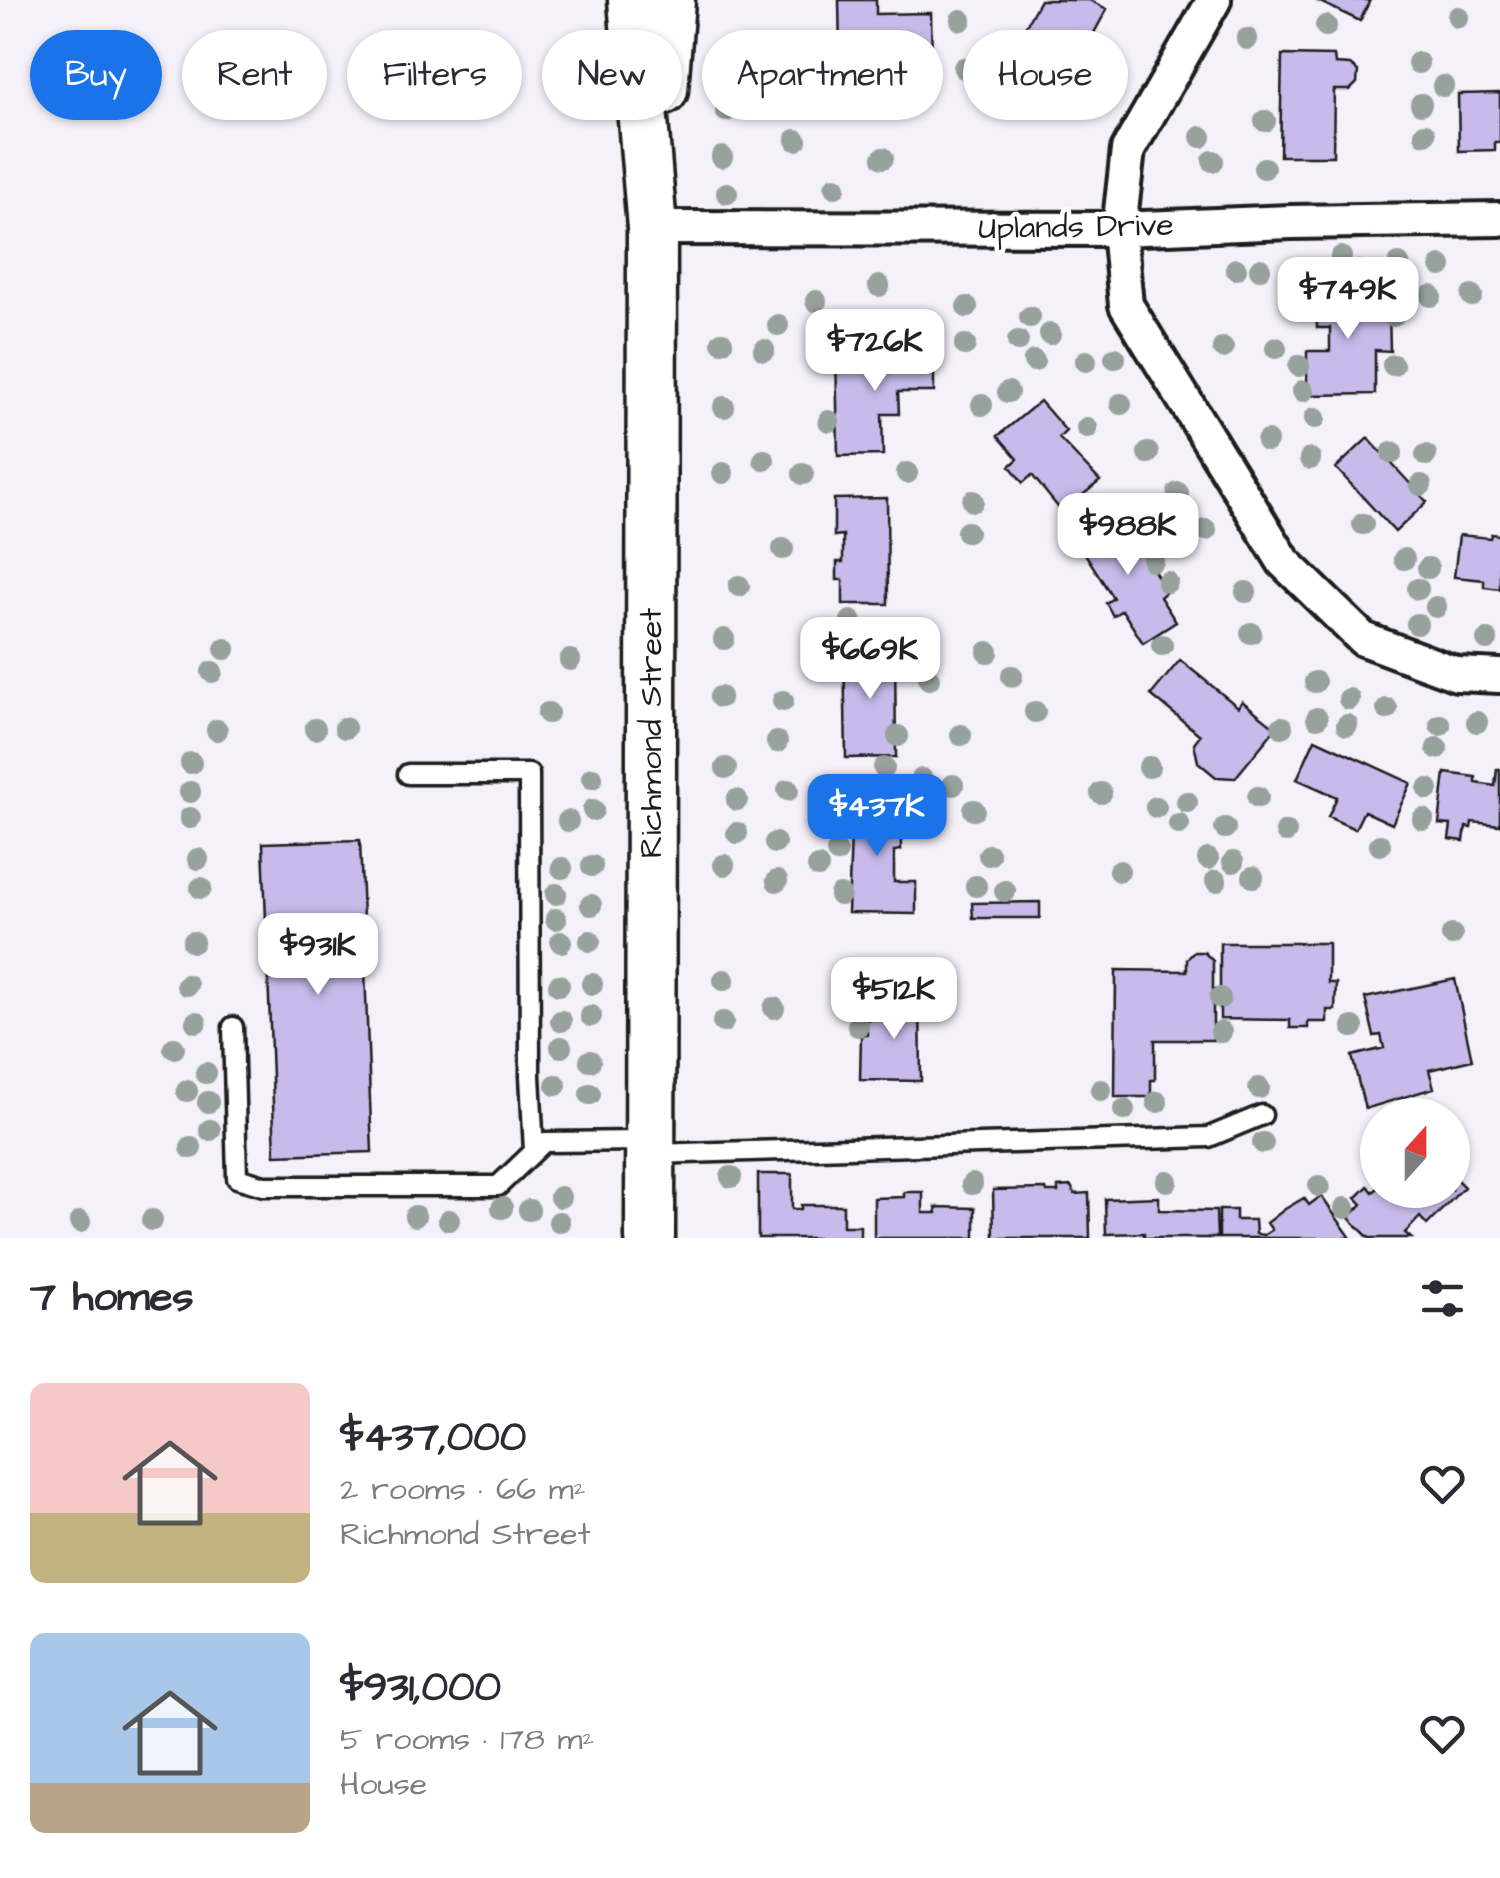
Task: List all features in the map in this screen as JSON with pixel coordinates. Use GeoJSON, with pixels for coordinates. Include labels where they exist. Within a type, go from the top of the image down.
{"type":"FeatureCollection","features":[{"type":"Feature","properties":{"kind":"main road","name":"Richmond Street"},"geometry":{"type":"LineString","coordinates":[[633,0],[652,228]]}},
{"type":"Feature","properties":{"kind":"main road","name":"Richmond Street"},"geometry":{"type":"LineString","coordinates":[[650,1238],[652,228],[670,0]]}},
{"type":"Feature","properties":{"kind":"street"},"geometry":{"type":"LineString","coordinates":[[1214,0],[1128,150],[1119,229],[1126,305],[1284,562],[1363,639],[1457,674],[1500,676]]}},
{"type":"Feature","properties":{"kind":"street","name":"Uplands Drive"},"geometry":{"type":"LineString","coordinates":[[652,228],[1119,229],[1500,219]]}},
{"type":"Feature","properties":{"kind":"lane"},"geometry":{"type":"LineString","coordinates":[[408,774],[529,774],[534,1152]]}},
{"type":"Feature","properties":{"kind":"lane"},"geometry":{"type":"LineString","coordinates":[[233,1028],[237,1178],[264,1186],[498,1186],[544,1142],[650,1147],[1209,1137],[1262,1115]]}},
{"type":"Feature","properties":{"kind":"building"},"geometry":{"type":"Polygon","coordinates":[[[839,0],[876,0],[876,14],[931,13],[931,30],[840,30],[839,0]]]}},
{"type":"Feature","properties":{"kind":"building"},"geometry":{"type":"Polygon","coordinates":[[[1040,0],[1089,0],[1107,9],[1096,30],[1023,30],[1040,0]]]}},
{"type":"Feature","properties":{"kind":"building"},"geometry":{"type":"Polygon","coordinates":[[[1316,0],[1370,0],[1360,21],[1316,0]]]}},
{"type":"Feature","properties":{"kind":"building"},"geometry":{"type":"Polygon","coordinates":[[[1282,55],[1334,56],[1335,64],[1350,65],[1358,71],[1357,83],[1350,90],[1334,90],[1333,156],[1280,156],[1282,55]]]}},
{"type":"Feature","properties":{"kind":"building"},"geometry":{"type":"Polygon","coordinates":[[[1500,93],[1500,142],[1495,142],[1495,150],[1459,151],[1458,94],[1500,93]]]}},
{"type":"Feature","properties":{"kind":"building"},"geometry":{"type":"Polygon","coordinates":[[[1316,287],[1373,287],[1374,310],[1389,310],[1390,351],[1375,350],[1375,394],[1307,395],[1307,351],[1330,351],[1330,328],[1317,328],[1316,287]]]}},
{"type":"Feature","properties":{"kind":"building"},"geometry":{"type":"Polygon","coordinates":[[[889,349],[889,354],[934,353],[934,392],[898,392],[899,414],[882,414],[883,455],[838,456],[836,350],[889,349]]]}},
{"type":"Feature","properties":{"kind":"building"},"geometry":{"type":"Polygon","coordinates":[[[1040,401],[1066,431],[1059,438],[1100,481],[1062,512],[1032,475],[1023,483],[1010,466],[1018,459],[998,436],[1040,401]]]}},
{"type":"Feature","properties":{"kind":"building"},"geometry":{"type":"Polygon","coordinates":[[[1368,438],[1427,502],[1395,532],[1336,468],[1368,438]]]}},
{"type":"Feature","properties":{"kind":"building"},"geometry":{"type":"Polygon","coordinates":[[[887,498],[888,604],[843,604],[843,580],[837,580],[837,562],[843,562],[843,535],[834,536],[834,499],[887,498]]]}},
{"type":"Feature","properties":{"kind":"building"},"geometry":{"type":"Polygon","coordinates":[[[1118,515],[1167,591],[1160,597],[1176,622],[1143,643],[1122,610],[1113,616],[1106,603],[1113,598],[1077,541],[1118,515]]]}},
{"type":"Feature","properties":{"kind":"building"},"geometry":{"type":"Polygon","coordinates":[[[1491,534],[1500,535],[1500,589],[1484,587],[1484,580],[1454,577],[1459,535],[1490,538],[1491,534]]]}},
{"type":"Feature","properties":{"kind":"building"},"geometry":{"type":"Polygon","coordinates":[[[895,647],[896,757],[846,758],[844,648],[895,647]]]}},
{"type":"Feature","properties":{"kind":"building"},"geometry":{"type":"Polygon","coordinates":[[[1180,660],[1238,707],[1242,701],[1276,728],[1235,778],[1216,777],[1198,762],[1194,743],[1200,735],[1151,695],[1180,660]]]}},
{"type":"Feature","properties":{"kind":"building"},"geometry":{"type":"Polygon","coordinates":[[[1315,739],[1411,783],[1392,824],[1364,811],[1355,829],[1328,817],[1337,797],[1297,779],[1315,739]]]}},
{"type":"Feature","properties":{"kind":"building"},"geometry":{"type":"Polygon","coordinates":[[[1497,769],[1500,825],[1472,822],[1471,828],[1466,827],[1464,841],[1449,839],[1451,825],[1439,824],[1445,773],[1476,777],[1476,783],[1495,786],[1497,769]]]}},
{"type":"Feature","properties":{"kind":"building"},"geometry":{"type":"Polygon","coordinates":[[[901,798],[901,850],[894,851],[894,882],[916,882],[916,914],[848,913],[851,834],[847,834],[847,801],[901,798]]]}},
{"type":"Feature","properties":{"kind":"building"},"geometry":{"type":"Polygon","coordinates":[[[360,840],[372,1152],[275,1155],[263,843],[360,840]]]}},
{"type":"Feature","properties":{"kind":"building"},"geometry":{"type":"Polygon","coordinates":[[[1040,902],[1040,918],[973,918],[972,903],[1040,902]]]}},
{"type":"Feature","properties":{"kind":"building"},"geometry":{"type":"Polygon","coordinates":[[[1220,943],[1328,943],[1328,983],[1336,983],[1335,1010],[1327,1010],[1327,1022],[1308,1022],[1308,1028],[1290,1028],[1290,1020],[1220,1019],[1220,943]]]}},
{"type":"Feature","properties":{"kind":"building"},"geometry":{"type":"Polygon","coordinates":[[[1194,952],[1204,952],[1213,961],[1213,1040],[1155,1040],[1151,1097],[1115,1097],[1116,970],[1187,971],[1187,959],[1194,952]]]}},
{"type":"Feature","properties":{"kind":"building"},"geometry":{"type":"Polygon","coordinates":[[[1455,979],[1472,1060],[1429,1070],[1434,1088],[1401,1098],[1362,1098],[1352,1056],[1384,1048],[1381,1035],[1374,1036],[1365,998],[1455,979]]]}},
{"type":"Feature","properties":{"kind":"building"},"geometry":{"type":"Polygon","coordinates":[[[884,994],[920,995],[921,1081],[860,1080],[861,1035],[867,1035],[867,1019],[883,1020],[884,994]]]}},
{"type":"Feature","properties":{"kind":"building"},"geometry":{"type":"Polygon","coordinates":[[[758,1174],[792,1174],[792,1209],[801,1209],[801,1205],[843,1205],[843,1226],[860,1226],[860,1238],[758,1238],[758,1174]]]}},
{"type":"Feature","properties":{"kind":"building"},"geometry":{"type":"Polygon","coordinates":[[[1071,1186],[1075,1194],[1089,1193],[1090,1238],[994,1238],[993,1190],[1058,1192],[1058,1187],[1071,1186]]]}},
{"type":"Feature","properties":{"kind":"building"},"geometry":{"type":"Polygon","coordinates":[[[904,1192],[923,1192],[923,1213],[937,1213],[936,1207],[975,1208],[975,1238],[874,1238],[874,1198],[904,1197],[904,1192]]]}},
{"type":"Feature","properties":{"kind":"building"},"geometry":{"type":"Polygon","coordinates":[[[1321,1196],[1351,1238],[1219,1238],[1219,1210],[1236,1210],[1236,1220],[1255,1220],[1256,1234],[1264,1235],[1272,1230],[1267,1223],[1285,1209],[1304,1198],[1309,1205],[1321,1196]]]}},
{"type":"Feature","properties":{"kind":"building"},"geometry":{"type":"Polygon","coordinates":[[[1159,1197],[1159,1210],[1216,1211],[1217,1238],[1106,1234],[1105,1199],[1159,1197]]]}},
{"type":"Feature","properties":{"kind":"building"},"geometry":{"type":"Polygon","coordinates":[[[1360,1206],[1444,1208],[1427,1225],[1420,1217],[1405,1233],[1411,1238],[1369,1238],[1349,1218],[1360,1206]]]}}]}
